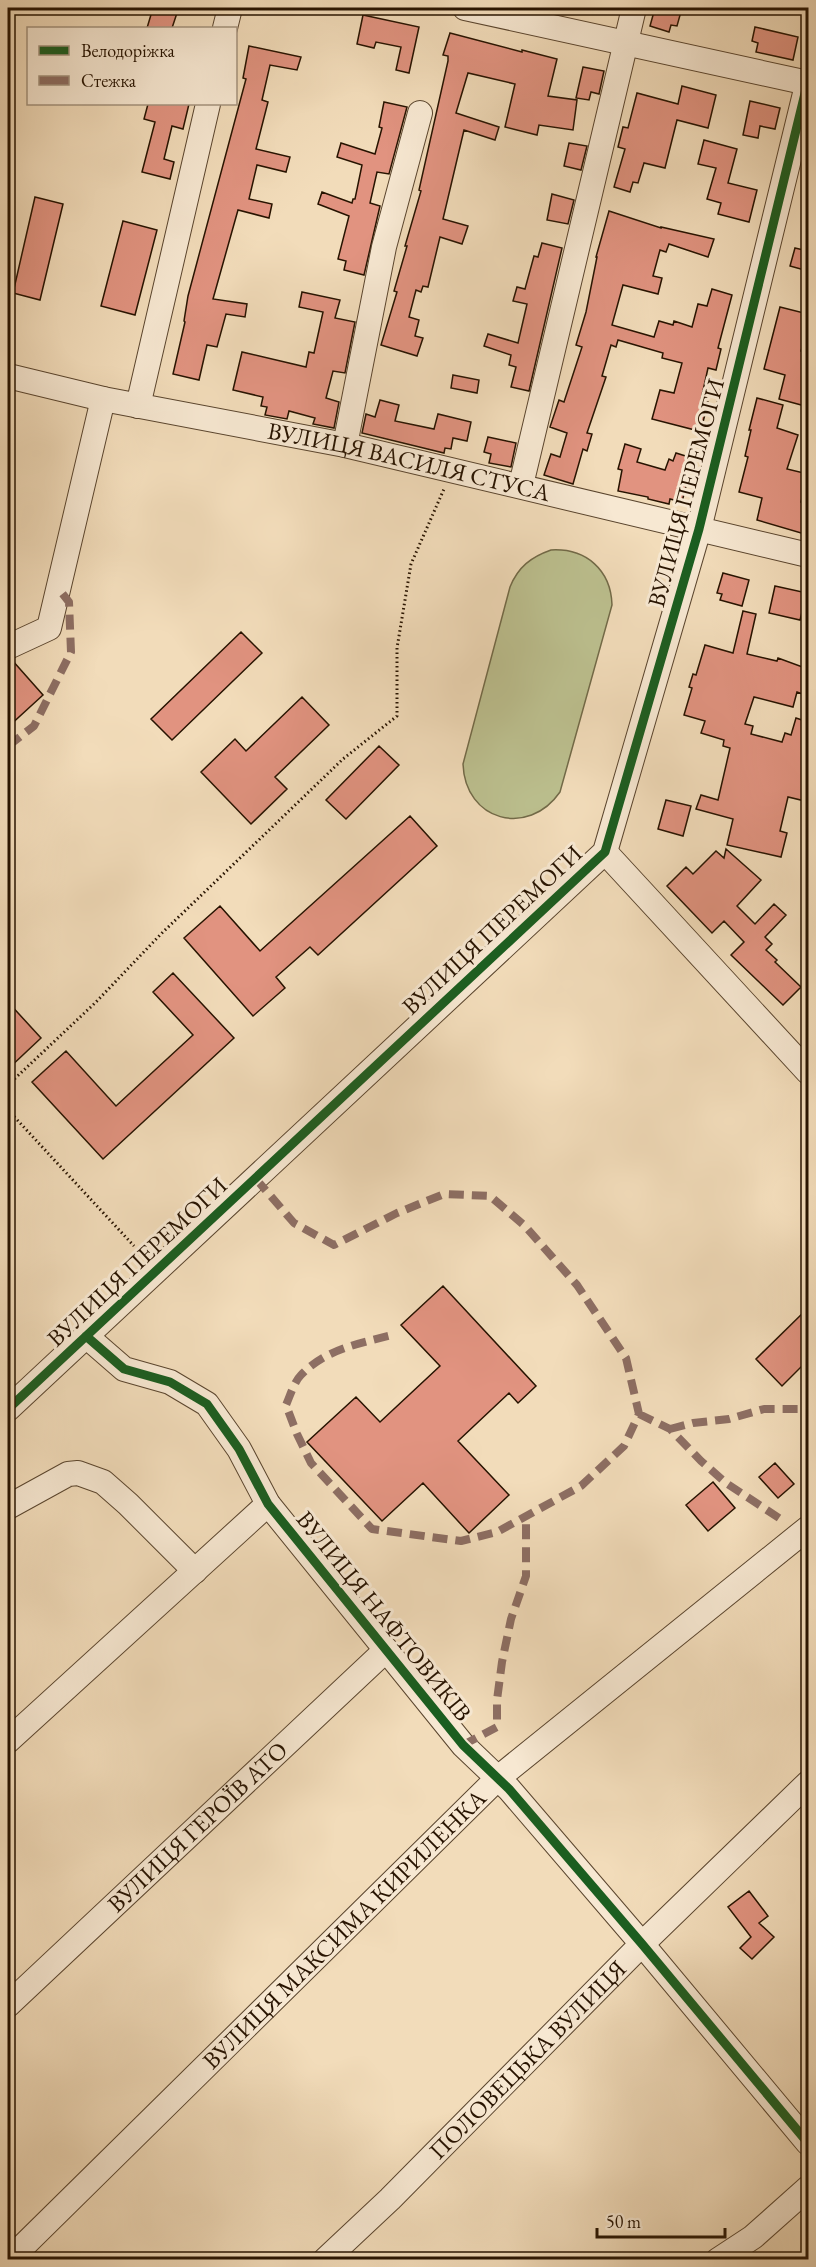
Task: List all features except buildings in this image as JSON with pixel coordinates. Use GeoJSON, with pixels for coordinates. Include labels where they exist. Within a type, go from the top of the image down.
{"type":"FeatureCollection","features":[{"type":"Feature","properties":{"kind":"street"},"geometry":{"type":"LineString","coordinates":[[225,27],[230,8]]}},
{"type":"Feature","properties":{"kind":"street"},"geometry":{"type":"LineString","coordinates":[[465,8],[808,83]]}},
{"type":"Feature","properties":{"kind":"street"},"geometry":{"type":"LineString","coordinates":[[521,485],[634,8]]}},
{"type":"Feature","properties":{"kind":"street","name":"ВУЛИЦЯ ПЕРЕМОГИ"},"geometry":{"type":"LineString","coordinates":[[8,1409],[604,852],[699,529],[808,83]]}},
{"type":"Feature","properties":{"kind":"street"},"geometry":{"type":"LineString","coordinates":[[138,406],[208,105]]}},
{"type":"Feature","properties":{"kind":"street"},"geometry":{"type":"LineString","coordinates":[[345,445],[384,247],[420,113]]}},
{"type":"Feature","properties":{"kind":"street","name":"ВУЛИЦЯ ВАСИЛЯ СТУСА"},"geometry":{"type":"LineString","coordinates":[[8,376],[103,399],[345,445],[808,555]]}},
{"type":"Feature","properties":{"kind":"street"},"geometry":{"type":"LineString","coordinates":[[8,647],[49,628],[103,399]]}},
{"type":"Feature","properties":{"kind":"street"},"geometry":{"type":"LineString","coordinates":[[604,852],[808,1072]]}},
{"type":"Feature","properties":{"kind":"street","name":"ВУЛИЦЯ НАФТОВИКІВ"},"geometry":{"type":"LineString","coordinates":[[86,1336],[124,1370],[170,1382],[207,1404],[239,1449],[268,1504],[463,1745],[509,1789],[808,2143]]}},
{"type":"Feature","properties":{"kind":"street"},"geometry":{"type":"LineString","coordinates":[[8,1507],[68,1474],[78,1473],[103,1482],[195,1571]]}},
{"type":"Feature","properties":{"kind":"street"},"geometry":{"type":"LineString","coordinates":[[8,1741],[268,1504]]}},
{"type":"Feature","properties":{"kind":"street","name":"ВУЛИЦЯ МАКСИМА КИРИЛЕНКА"},"geometry":{"type":"LineString","coordinates":[[9,2259],[498,1778],[808,1528]]}},
{"type":"Feature","properties":{"kind":"street","name":"ВУЛИЦЯ ГЕРОЇВ АТО"},"geometry":{"type":"LineString","coordinates":[[8,2005],[386,1650]]}},
{"type":"Feature","properties":{"kind":"street","name":"ПОЛОВЕЦЬКА ВУЛИЦЯ"},"geometry":{"type":"LineString","coordinates":[[325,2259],[390,2199],[642,1944],[808,1783]]}},
{"type":"Feature","properties":{"kind":"street"},"geometry":{"type":"LineString","coordinates":[[718,2259],[753,2237],[808,2188]]}},
{"type":"Feature","properties":{"kind":"path"},"geometry":{"type":"LineString","coordinates":[[8,1085],[95,1003],[171,925],[343,759],[397,716],[397,648],[411,564],[443,491],[456,471]]}},
{"type":"Feature","properties":{"kind":"path"},"geometry":{"type":"LineString","coordinates":[[8,1110],[134,1246]]}},
{"type":"Feature","properties":{"kind":"green space"},"geometry":{"type":"Polygon","coordinates":[[[551,550],[575,553],[594,564],[607,581],[612,605],[560,792],[547,806],[532,815],[516,818],[500,817],[486,810],[475,799],[466,783],[463,764],[510,587],[526,564],[551,550]]]}},
{"type":"Feature","properties":{"kind":"marked path"},"geometry":{"type":"LineString","coordinates":[[8,746],[34,726],[71,652],[69,602],[58,588]]}},
{"type":"Feature","properties":{"kind":"marked path"},"geometry":{"type":"LineString","coordinates":[[256,1179],[294,1223],[334,1245],[397,1213],[444,1194],[490,1196],[525,1226],[577,1285],[626,1358],[639,1414],[624,1446],[581,1486],[497,1532],[461,1541],[372,1529],[311,1463],[286,1405],[299,1378],[322,1358],[358,1344],[396,1334]]}},
{"type":"Feature","properties":{"kind":"marked path"},"geometry":{"type":"LineString","coordinates":[[670,1429],[693,1423],[729,1419],[764,1409],[808,1409]]}},
{"type":"Feature","properties":{"kind":"marked path"},"geometry":{"type":"LineString","coordinates":[[639,1414],[670,1429],[726,1483],[779,1518]]}},
{"type":"Feature","properties":{"kind":"marked path"},"geometry":{"type":"LineString","coordinates":[[463,1745],[497,1727],[497,1700],[502,1662],[511,1619],[526,1576],[526,1518]]}},
{"type":"Feature","properties":{"kind":"cycle path"},"geometry":{"type":"LineString","coordinates":[[8,1409],[605,852],[699,529],[808,81]]}},
{"type":"Feature","properties":{"kind":"cycle path"},"geometry":{"type":"LineString","coordinates":[[86,1336],[124,1369],[170,1382],[207,1404],[239,1449],[268,1504],[463,1745],[509,1789],[808,2143]]}}]}
